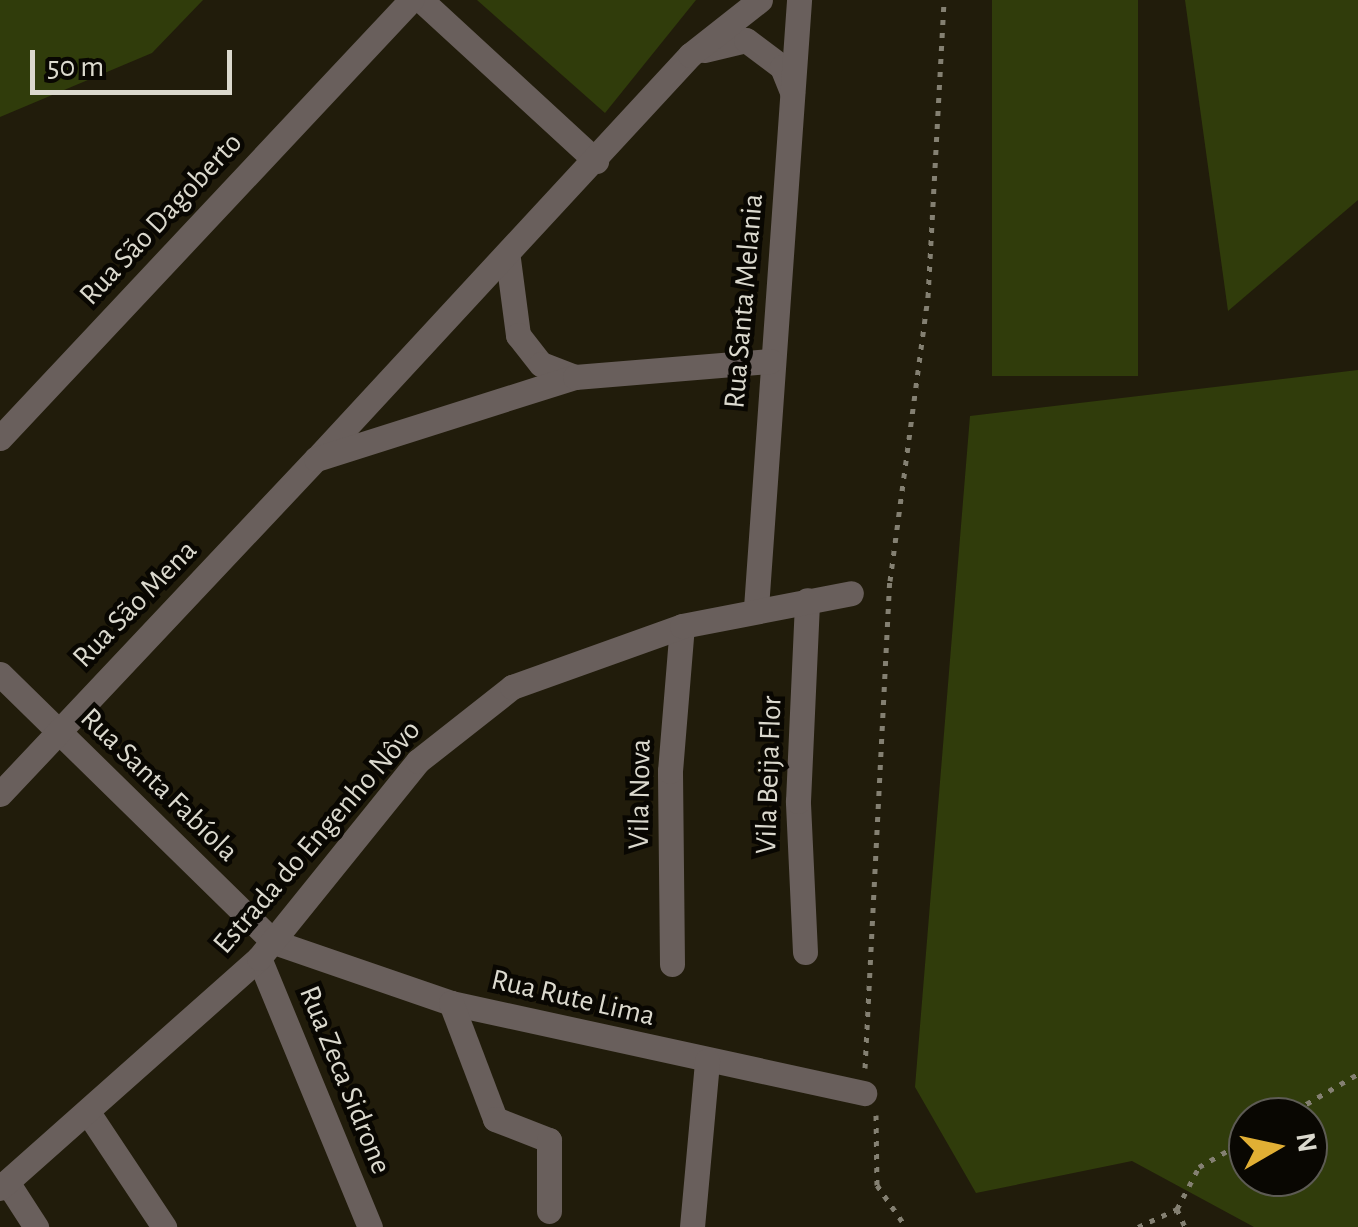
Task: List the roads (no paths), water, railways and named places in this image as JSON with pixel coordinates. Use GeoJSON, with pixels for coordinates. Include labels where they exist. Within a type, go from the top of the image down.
{"type":"FeatureCollection","features":[{"type":"Feature","properties":{"kind":"street","name":"Rua São Dagoberto"},"geometry":{"type":"LineString","coordinates":[[0,438],[411,0]]}},
{"type":"Feature","properties":{"kind":"street"},"geometry":{"type":"LineString","coordinates":[[421,0],[596,161]]}},
{"type":"Feature","properties":{"kind":"street","name":"Rua São Mena"},"geometry":{"type":"LineString","coordinates":[[0,794],[508,258],[690,55],[760,0]]}},
{"type":"Feature","properties":{"kind":"street","name":"Rua Santa Melania"},"geometry":{"type":"LineString","coordinates":[[756,608],[770,362],[799,0]]}},
{"type":"Feature","properties":{"kind":"street"},"geometry":{"type":"LineString","coordinates":[[690,55],[746,40],[782,67],[793,94]]}},
{"type":"Feature","properties":{"kind":"street"},"geometry":{"type":"LineString","coordinates":[[508,258],[518,335],[541,364],[574,377]]}},
{"type":"Feature","properties":{"kind":"street","name":"Rua São Mena"},"geometry":{"type":"LineString","coordinates":[[316,458],[574,377],[770,362]]}},
{"type":"Feature","properties":{"kind":"street","name":"Estrada do Engenho Nôvo"},"geometry":{"type":"LineString","coordinates":[[4,1185],[89,1114],[267,950],[418,761],[512,687],[682,626],[756,608],[851,593]]}},
{"type":"Feature","properties":{"kind":"street","name":"Vila Beija Flor"},"geometry":{"type":"LineString","coordinates":[[805,952],[798,802],[808,600]]}},
{"type":"Feature","properties":{"kind":"street","name":"Vila Nova"},"geometry":{"type":"LineString","coordinates":[[672,964],[670,771],[682,626]]}},
{"type":"Feature","properties":{"kind":"street","name":"Rua Santa Fabíola"},"geometry":{"type":"LineString","coordinates":[[0,674],[267,950]]}},
{"type":"Feature","properties":{"kind":"street","name":"Rua Rute Lima"},"geometry":{"type":"LineString","coordinates":[[267,950],[451,1004],[864,1094]]}},
{"type":"Feature","properties":{"kind":"street","name":"Rua Zeca Sidrone"},"geometry":{"type":"LineString","coordinates":[[267,950],[370,1227]]}},
{"type":"Feature","properties":{"kind":"street"},"geometry":{"type":"LineString","coordinates":[[451,1004],[495,1119],[549,1140],[549,1212]]}},
{"type":"Feature","properties":{"kind":"street"},"geometry":{"type":"LineString","coordinates":[[692,1227],[707,1061]]}},
{"type":"Feature","properties":{"kind":"street"},"geometry":{"type":"LineString","coordinates":[[89,1114],[164,1227]]}},
{"type":"Feature","properties":{"kind":"street"},"geometry":{"type":"LineString","coordinates":[[4,1185],[36,1227]]}}]}
